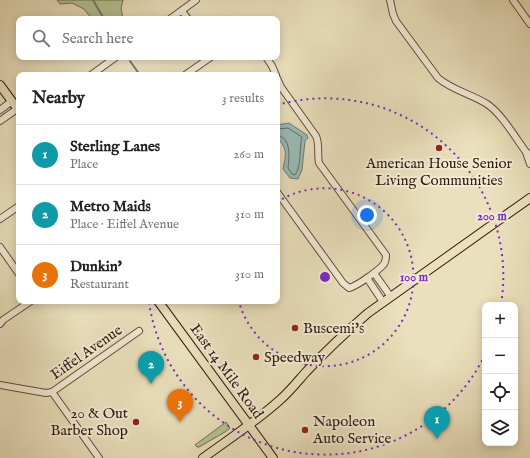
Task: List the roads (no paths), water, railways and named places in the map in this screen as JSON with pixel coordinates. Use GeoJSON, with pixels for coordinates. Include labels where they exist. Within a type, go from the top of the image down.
{"type":"FeatureCollection","features":[{"type":"Feature","properties":{"kind":"main road"},"geometry":{"type":"LineString","coordinates":[[0,85],[16,107]]}},
{"type":"Feature","properties":{"kind":"main road"},"geometry":{"type":"LineString","coordinates":[[202,458],[274,406],[306,372],[368,313],[530,198]]}},
{"type":"Feature","properties":{"kind":"main road","name":"East 14 Mile Road"},"geometry":{"type":"LineString","coordinates":[[160,304],[273,458]]}},
{"type":"Feature","properties":{"kind":"street"},"geometry":{"type":"LineString","coordinates":[[174,16],[196,0]]}},
{"type":"Feature","properties":{"kind":"street"},"geometry":{"type":"LineString","coordinates":[[390,0],[396,21],[438,78],[490,106],[502,118],[528,153],[530,164]]}},
{"type":"Feature","properties":{"kind":"street"},"geometry":{"type":"LineString","coordinates":[[513,0],[530,24]]}},
{"type":"Feature","properties":{"kind":"street"},"geometry":{"type":"LineString","coordinates":[[182,10],[186,16]]}},
{"type":"Feature","properties":{"kind":"street"},"geometry":{"type":"LineString","coordinates":[[94,72],[112,60]]}},
{"type":"Feature","properties":{"kind":"street"},"geometry":{"type":"LineString","coordinates":[[189,72],[207,60]]}},
{"type":"Feature","properties":{"kind":"street"},"geometry":{"type":"LineString","coordinates":[[268,60],[275,72]]}},
{"type":"Feature","properties":{"kind":"street"},"geometry":{"type":"LineString","coordinates":[[280,85],[316,136],[319,144],[319,163],[386,255],[384,264],[349,288],[342,283],[280,196]]}},
{"type":"Feature","properties":{"kind":"street"},"geometry":{"type":"LineString","coordinates":[[0,110],[12,101]]}},
{"type":"Feature","properties":{"kind":"street"},"geometry":{"type":"LineString","coordinates":[[0,121],[16,111]]}},
{"type":"Feature","properties":{"kind":"street"},"geometry":{"type":"LineString","coordinates":[[0,219],[16,208]]}},
{"type":"Feature","properties":{"kind":"street"},"geometry":{"type":"LineString","coordinates":[[0,247],[16,270]]}},
{"type":"Feature","properties":{"kind":"street"},"geometry":{"type":"LineString","coordinates":[[370,275],[391,297]]}},
{"type":"Feature","properties":{"kind":"street"},"geometry":{"type":"LineString","coordinates":[[370,275],[384,302]]}},
{"type":"Feature","properties":{"kind":"street"},"geometry":{"type":"LineString","coordinates":[[0,324],[27,304]]}},
{"type":"Feature","properties":{"kind":"street","name":"Eiffel Avenue"},"geometry":{"type":"LineString","coordinates":[[0,385],[46,393],[52,392],[139,331]]}},
{"type":"Feature","properties":{"kind":"street"},"geometry":{"type":"LineString","coordinates":[[52,392],[98,458]]}},
{"type":"Feature","properties":{"kind":"water"},"geometry":{"type":"Polygon","coordinates":[[[289,123],[307,135],[308,138],[305,141],[302,170],[298,179],[290,178],[283,169],[285,149],[280,142],[280,124],[289,123]]]}},
{"type":"Feature","properties":{"kind":"waterway"},"geometry":{"type":"LineString","coordinates":[[93,0],[102,16]]}},
{"type":"Feature","properties":{"kind":"waterway"},"geometry":{"type":"LineString","coordinates":[[130,61],[138,72]]}},
{"type":"Feature","properties":{"kind":"place","name":"American House Senior Living Communities"},"geometry":{"type":"Point","coordinates":[439,148]}},
{"type":"Feature","properties":{"kind":"place","name":"Buscemi's"},"geometry":{"type":"Point","coordinates":[295,328]}},
{"type":"Feature","properties":{"kind":"place","name":"Speedway"},"geometry":{"type":"Point","coordinates":[256,357]}},
{"type":"Feature","properties":{"kind":"place","name":"Metro Maids"},"geometry":{"type":"Point","coordinates":[151,384]}},
{"type":"Feature","properties":{"kind":"place","name":"20 & Out Barber Shop"},"geometry":{"type":"Point","coordinates":[136,422]}},
{"type":"Feature","properties":{"kind":"place","name":"Dunkin'"},"geometry":{"type":"Point","coordinates":[180,422]}},
{"type":"Feature","properties":{"kind":"place","name":"Napoleon Auto Service"},"geometry":{"type":"Point","coordinates":[305,430]}},
{"type":"Feature","properties":{"kind":"place","name":"Sterling Lanes"},"geometry":{"type":"Point","coordinates":[437,439]}}]}
